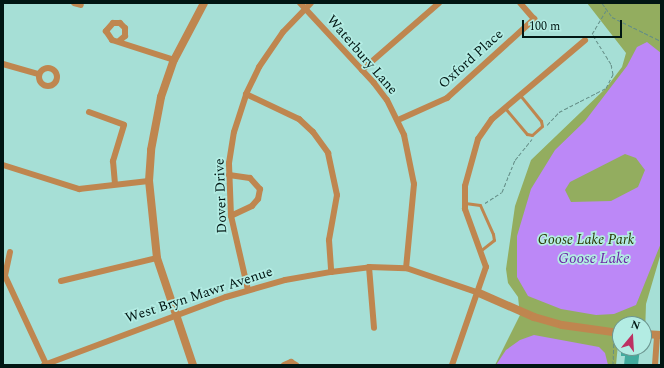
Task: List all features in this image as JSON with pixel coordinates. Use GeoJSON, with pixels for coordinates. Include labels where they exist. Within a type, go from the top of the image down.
{"type":"FeatureCollection","features":[{"type":"Feature","properties":{"kind":"street"},"geometry":{"type":"LineString","coordinates":[[74,3],[81,5]]}},
{"type":"Feature","properties":{"kind":"street"},"geometry":{"type":"LineString","coordinates":[[193,365],[157,258],[149,181],[154,125],[174,60],[204,3]]}},
{"type":"Feature","properties":{"kind":"street","name":"Waterbury Lane"},"geometry":{"type":"LineString","coordinates":[[300,3],[362,70],[387,100],[398,120],[410,154],[414,184],[406,268]]}},
{"type":"Feature","properties":{"kind":"street","name":"Dover Drive"},"geometry":{"type":"LineString","coordinates":[[248,290],[231,216],[229,175],[234,132],[246,94],[270,51],[305,8],[311,3]]}},
{"type":"Feature","properties":{"kind":"street"},"geometry":{"type":"LineString","coordinates":[[362,70],[439,3]]}},
{"type":"Feature","properties":{"kind":"street","name":"Oxford Place"},"geometry":{"type":"LineString","coordinates":[[398,120],[443,101],[534,19],[520,3]]}},
{"type":"Feature","properties":{"kind":"street"},"geometry":{"type":"LineString","coordinates":[[452,365],[479,293],[486,267],[481,250],[469,227],[465,203],[465,186],[478,139],[505,108],[586,40]]}},
{"type":"Feature","properties":{"kind":"street"},"geometry":{"type":"LineString","coordinates":[[120,41],[174,60]]}},
{"type":"Feature","properties":{"kind":"street"},"geometry":{"type":"LineString","coordinates":[[3,64],[39,74]]}},
{"type":"Feature","properties":{"kind":"street"},"geometry":{"type":"LineString","coordinates":[[246,94],[299,119],[313,132],[328,153],[337,195],[329,240],[331,272]]}},
{"type":"Feature","properties":{"kind":"street"},"geometry":{"type":"LineString","coordinates":[[89,112],[124,125],[112,161],[115,183]]}},
{"type":"Feature","properties":{"kind":"street"},"geometry":{"type":"LineString","coordinates":[[3,165],[79,189],[115,183],[149,181]]}},
{"type":"Feature","properties":{"kind":"street"},"geometry":{"type":"LineString","coordinates":[[229,175],[250,178],[260,190],[258,199],[252,206],[231,216]]}},
{"type":"Feature","properties":{"kind":"street"},"geometry":{"type":"LineString","coordinates":[[10,252],[5,276],[45,365]]}},
{"type":"Feature","properties":{"kind":"street"},"geometry":{"type":"LineString","coordinates":[[61,281],[157,258]]}},
{"type":"Feature","properties":{"kind":"street"},"geometry":{"type":"LineString","coordinates":[[369,267],[374,328]]}},
{"type":"Feature","properties":{"kind":"street","name":"West Bryn Mawr Avenue"},"geometry":{"type":"LineString","coordinates":[[45,365],[175,315],[248,290],[331,272],[369,267],[406,268],[479,293],[534,317],[562,325],[612,331]]}},
{"type":"Feature","properties":{"kind":"street"},"geometry":{"type":"LineString","coordinates":[[655,365],[659,334]]}},
{"type":"Feature","properties":{"kind":"street"},"geometry":{"type":"LineString","coordinates":[[284,365],[290,362],[296,365]]}},
{"type":"Feature","properties":{"kind":"lane"},"geometry":{"type":"LineString","coordinates":[[505,108],[527,134],[532,135],[542,126],[541,121],[520,95]]}},
{"type":"Feature","properties":{"kind":"lane"},"geometry":{"type":"LineString","coordinates":[[465,203],[480,205],[493,234],[494,240],[481,250]]}},
{"type":"Feature","properties":{"kind":"path"},"geometry":{"type":"LineString","coordinates":[[602,3],[606,11],[661,41]]}},
{"type":"Feature","properties":{"kind":"path"},"geometry":{"type":"LineString","coordinates":[[544,127],[559,112],[606,88],[613,74],[611,64],[592,34],[606,11]]}},
{"type":"Feature","properties":{"kind":"path"},"geometry":{"type":"LineString","coordinates":[[479,201],[486,203],[502,192],[515,160],[533,138]]}},
{"type":"Feature","properties":{"kind":"green space","name":"Goose Lake"},"geometry":{"type":"Polygon","coordinates":[[[587,3],[661,3],[661,253],[646,304],[646,316],[612,316],[612,356],[617,356],[616,365],[495,365],[520,315],[518,297],[508,283],[506,269],[515,206],[531,160],[606,88],[622,67],[626,53],[587,3]]]}},
{"type":"Feature","properties":{"kind":"water","name":"Goose Lake"},"geometry":{"type":"Polygon","coordinates":[[[647,42],[661,53],[661,243],[636,305],[614,314],[596,315],[561,309],[528,296],[517,277],[517,236],[531,189],[555,150],[585,121],[627,66],[637,47],[647,42]],[[625,154],[570,182],[565,190],[571,202],[611,201],[638,187],[645,170],[636,158],[625,154]]]}},
{"type":"Feature","properties":{"kind":"water"},"geometry":{"type":"Polygon","coordinates":[[[534,335],[599,347],[605,353],[608,365],[496,365],[506,350],[520,340],[534,335]]]}},
{"type":"Feature","properties":{"kind":"building"},"geometry":{"type":"Polygon","coordinates":[[[625,356],[639,356],[638,365],[624,365],[625,356]]]}},
{"type":"Feature","properties":{"kind":"park label","name":"Goose Lake Park"},"geometry":{"type":"Point","coordinates":[586,240]}}]}
